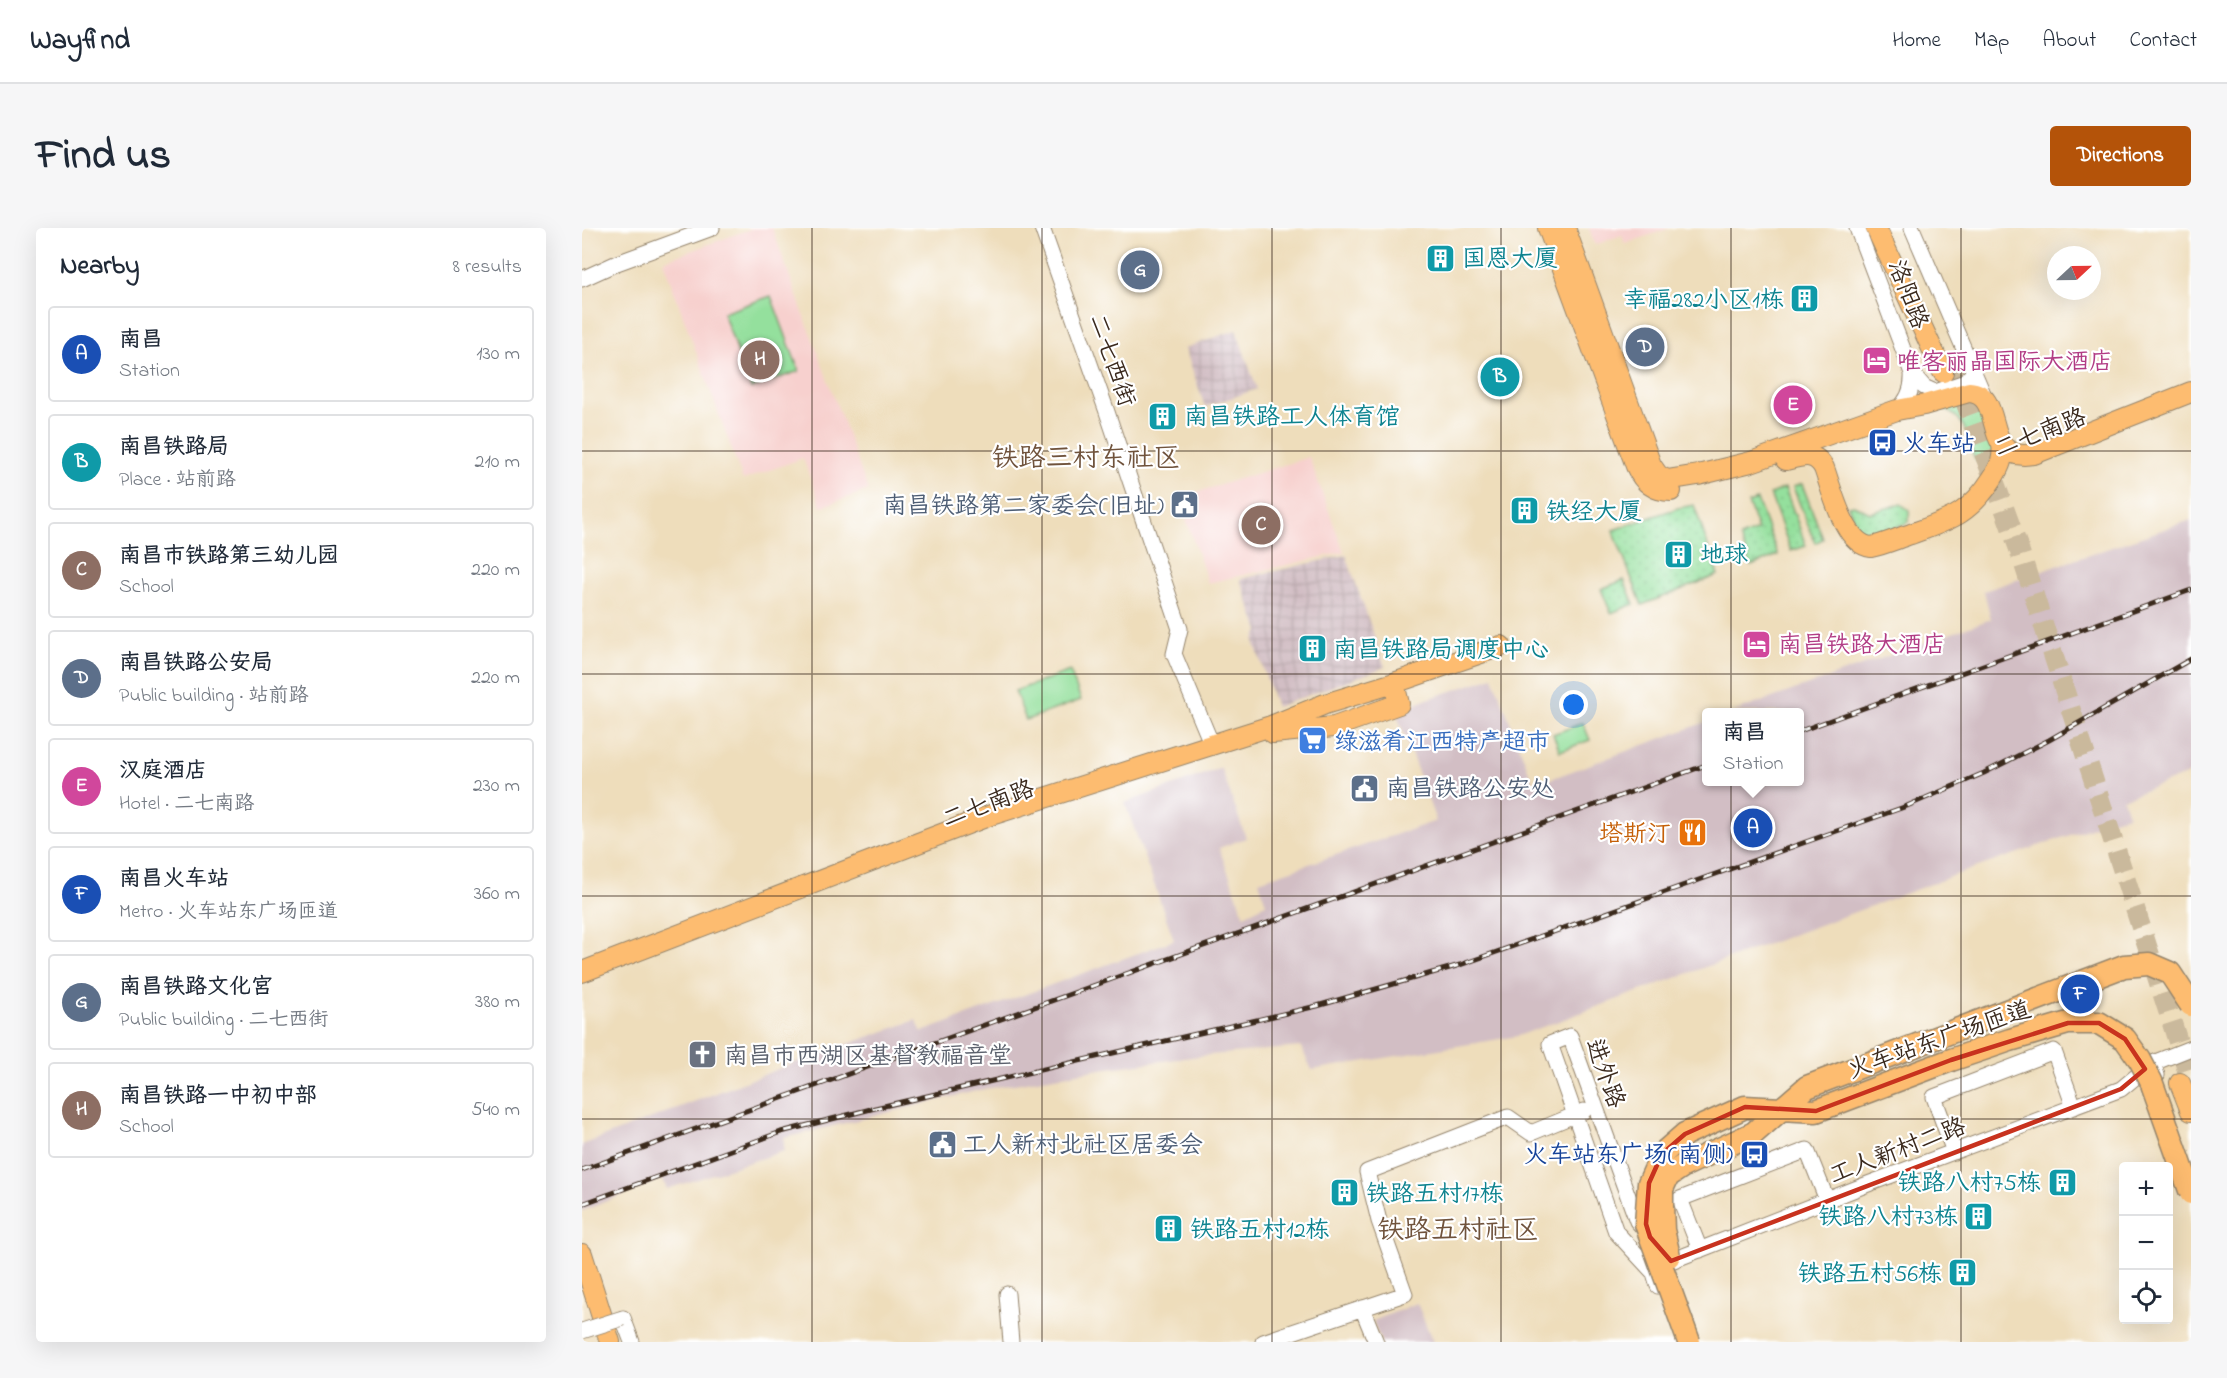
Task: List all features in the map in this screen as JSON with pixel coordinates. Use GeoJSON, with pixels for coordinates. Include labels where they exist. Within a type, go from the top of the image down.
{"type":"FeatureCollection","features":[{"type":"Feature","properties":{"kind":"highway","name":"火车站东广场匝道"},"geometry":{"type":"LineString","coordinates":[[1662,1267],[1662,1189],[1668,1176],[1754,1133],[1807,1087],[2124,966],[2149,964],[2170,973],[2191,1005]]}},
{"type":"Feature","properties":{"kind":"highway","name":"火车站东广场匝道"},"geometry":{"type":"LineString","coordinates":[[1689,1342],[1646,1224],[1649,1183],[1662,1154],[1685,1134],[1745,1107],[1816,1111],[2010,1040],[2068,1023],[2098,1023],[2125,1039],[2140,1060],[2151,1081],[2191,1193]]}},
{"type":"Feature","properties":{"kind":"main road"},"geometry":{"type":"LineString","coordinates":[[1548,228],[1642,463],[1666,480],[1751,462],[1897,410],[1969,392],[1985,398]]}},
{"type":"Feature","properties":{"kind":"main road"},"geometry":{"type":"LineString","coordinates":[[1565,228],[1642,463]]}},
{"type":"Feature","properties":{"kind":"main road","name":"洛阳路"},"geometry":{"type":"LineString","coordinates":[[1876,228],[1948,370],[1888,228]]}},
{"type":"Feature","properties":{"kind":"main road","name":"二七南路"},"geometry":{"type":"LineString","coordinates":[[1985,398],[2002,444],[2013,454],[2023,456],[2034,454],[2191,392]]}},
{"type":"Feature","properties":{"kind":"main road","name":"二七南路"},"geometry":{"type":"LineString","coordinates":[[1642,463],[1647,484],[1657,489],[1672,491],[1731,477],[1800,456],[1814,457],[1824,468],[1849,533],[1861,544],[1871,546],[1946,521],[1962,513],[1980,496],[1994,476],[2191,402]]}},
{"type":"Feature","properties":{"kind":"main road"},"geometry":{"type":"LineString","coordinates":[[1994,476],[2002,460],[2002,444]]}},
{"type":"Feature","properties":{"kind":"main road","name":"二七南路"},"geometry":{"type":"LineString","coordinates":[[582,972],[991,815],[1271,726],[1325,704],[1501,646]]}},
{"type":"Feature","properties":{"kind":"main road","name":"二七南路"},"geometry":{"type":"LineString","coordinates":[[582,984],[1004,823],[1279,731],[1334,727],[1399,704],[1394,683]]}},
{"type":"Feature","properties":{"kind":"main road"},"geometry":{"type":"LineString","coordinates":[[2187,1081],[2191,1111]]}},
{"type":"Feature","properties":{"kind":"main road"},"geometry":{"type":"LineString","coordinates":[[582,1254],[610,1342]]}},
{"type":"Feature","properties":{"kind":"main road"},"geometry":{"type":"LineString","coordinates":[[582,1284],[602,1342]]}},
{"type":"Feature","properties":{"kind":"main road"},"geometry":{"type":"LineString","coordinates":[[582,1330],[586,1342]]}},
{"type":"Feature","properties":{"kind":"street"},"geometry":{"type":"LineString","coordinates":[[582,279],[616,263],[712,228]]}},
{"type":"Feature","properties":{"kind":"street","name":"二七西街"},"geometry":{"type":"LineString","coordinates":[[1042,228],[1106,408],[1180,629],[1174,654],[1212,745]]}},
{"type":"Feature","properties":{"kind":"street","name":"洛阳路"},"geometry":{"type":"LineString","coordinates":[[1857,228],[1912,373]]}},
{"type":"Feature","properties":{"kind":"street","name":"洛阳路"},"geometry":{"type":"LineString","coordinates":[[1912,228],[1985,398]]}},
{"type":"Feature","properties":{"kind":"street"},"geometry":{"type":"LineString","coordinates":[[1912,373],[1924,387],[1935,392],[1966,381],[1973,374],[1973,367]]}},
{"type":"Feature","properties":{"kind":"street"},"geometry":{"type":"LineString","coordinates":[[1897,410],[1905,403],[1909,395],[1912,373]]}},
{"type":"Feature","properties":{"kind":"street","name":"进外路"},"geometry":{"type":"LineString","coordinates":[[1678,1342],[1662,1267],[1616,1232],[1550,1044],[1570,1036],[1637,1221],[1662,1267],[1700,1342]]}},
{"type":"Feature","properties":{"kind":"street"},"geometry":{"type":"LineString","coordinates":[[2191,1047],[2153,1063],[2191,1161]]}},
{"type":"Feature","properties":{"kind":"street"},"geometry":{"type":"LineString","coordinates":[[1954,1152],[1934,1096],[2054,1052],[2074,1107]]}},
{"type":"Feature","properties":{"kind":"street","name":"工人新村二路"},"geometry":{"type":"LineString","coordinates":[[1662,1267],[1827,1200],[2121,1089],[2153,1063]]}},
{"type":"Feature","properties":{"kind":"street"},"geometry":{"type":"LineString","coordinates":[[1263,1342],[1405,1294],[1379,1221],[1367,1173],[1508,1117],[1531,1133],[1595,1107]]}},
{"type":"Feature","properties":{"kind":"street"},"geometry":{"type":"LineString","coordinates":[[1700,1250],[1680,1199],[1807,1150],[1827,1200]]}},
{"type":"Feature","properties":{"kind":"street"},"geometry":{"type":"LineString","coordinates":[[1007,1294],[1011,1342]]}},
{"type":"Feature","properties":{"kind":"street"},"geometry":{"type":"LineString","coordinates":[[1362,1308],[1376,1342]]}},
{"type":"Feature","properties":{"kind":"street"},"geometry":{"type":"LineString","coordinates":[[582,1330],[623,1318],[632,1342]]}},
{"type":"Feature","properties":{"kind":"highlighted area"},"geometry":{"type":"Polygon","coordinates":[[[2068,1023],[2099,1023],[2125,1039],[2145,1069],[2121,1089],[1671,1261],[1650,1237],[1646,1224],[1649,1183],[1662,1154],[1685,1134],[1745,1107],[1816,1111],[1951,1060],[2068,1023]]]}},
{"type":"Feature","properties":{"kind":"shaded area"},"geometry":{"type":"Polygon","coordinates":[[[753,228],[772,228],[868,490],[821,507],[803,458],[743,480],[663,261],[753,228]]]}},
{"type":"Feature","properties":{"kind":"shaded area"},"geometry":{"type":"Polygon","coordinates":[[[1589,228],[1670,228],[1625,244],[1622,235],[1595,245],[1589,228]]]}},
{"type":"Feature","properties":{"kind":"shaded area"},"geometry":{"type":"Polygon","coordinates":[[[1236,330],[1257,389],[1205,407],[1185,348],[1236,330]]]}},
{"type":"Feature","properties":{"kind":"shaded area"},"geometry":{"type":"Polygon","coordinates":[[[1309,457],[1344,552],[1208,583],[1179,498],[1309,457]]]}},
{"type":"Feature","properties":{"kind":"shaded area"},"geometry":{"type":"Polygon","coordinates":[[[2191,520],[2191,773],[2123,799],[2128,815],[1972,869],[1518,1036],[1312,1070],[1301,1047],[1200,1056],[1101,1069],[980,1090],[784,1138],[784,1151],[667,1189],[662,1179],[582,1211],[582,1145],[794,1063],[916,1020],[922,1032],[1174,940],[1125,803],[1221,768],[1246,838],[1219,848],[1244,915],[1266,904],[1259,881],[1436,821],[1395,710],[1493,677],[1534,785],[1702,723],[1702,786],[1804,786],[1804,708],[1744,708],[1991,619],[1984,591],[2191,520]]]}},
{"type":"Feature","properties":{"kind":"shaded area"},"geometry":{"type":"Polygon","coordinates":[[[1346,555],[1385,667],[1276,707],[1254,641],[1259,631],[1240,579],[1346,555]]]}},
{"type":"Feature","properties":{"kind":"shaded area"},"geometry":{"type":"Polygon","coordinates":[[[1417,1303],[1433,1342],[1381,1342],[1373,1321],[1417,1303]]]}},
{"type":"Feature","properties":{"kind":"green space"},"geometry":{"type":"Polygon","coordinates":[[[771,296],[799,371],[751,388],[723,313],[771,296]]]}},
{"type":"Feature","properties":{"kind":"green space"},"geometry":{"type":"Polygon","coordinates":[[[1949,400],[1976,403],[1984,414],[1996,450],[1990,466],[1983,465],[1974,457],[1961,422],[1945,410],[1944,403],[1949,400]]]}},
{"type":"Feature","properties":{"kind":"green space"},"geometry":{"type":"Polygon","coordinates":[[[1802,484],[1823,539],[1815,543],[1793,487],[1802,484]]]}},
{"type":"Feature","properties":{"kind":"green space"},"geometry":{"type":"Polygon","coordinates":[[[1785,488],[1806,546],[1791,551],[1770,494],[1785,488]]]}},
{"type":"Feature","properties":{"kind":"green space"},"geometry":{"type":"Polygon","coordinates":[[[1757,500],[1778,555],[1751,566],[1740,537],[1758,530],[1748,503],[1757,500]]]}},
{"type":"Feature","properties":{"kind":"green space"},"geometry":{"type":"Polygon","coordinates":[[[1901,504],[1909,510],[1909,522],[1874,536],[1858,531],[1848,506],[1854,505],[1870,513],[1901,504]]]}},
{"type":"Feature","properties":{"kind":"green space"},"geometry":{"type":"Polygon","coordinates":[[[1694,505],[1718,575],[1642,605],[1613,530],[1678,508],[1694,505]]]}},
{"type":"Feature","properties":{"kind":"green space"},"geometry":{"type":"Polygon","coordinates":[[[1624,580],[1634,604],[1611,613],[1601,589],[1624,580]]]}},
{"type":"Feature","properties":{"kind":"green space"},"geometry":{"type":"Polygon","coordinates":[[[1070,671],[1081,700],[1026,720],[1015,691],[1070,671]]]}},
{"type":"Feature","properties":{"kind":"green space"},"geometry":{"type":"Polygon","coordinates":[[[1583,723],[1590,740],[1560,751],[1553,734],[1583,723]]]}},
{"type":"Feature","properties":{"kind":"tunnel"},"geometry":{"type":"LineString","coordinates":[[1953,368],[2019,549],[2190,1079]]}},
{"type":"Feature","properties":{"kind":"railway"},"geometry":{"type":"LineString","coordinates":[[1804,730],[2191,590]]}},
{"type":"Feature","properties":{"kind":"railway"},"geometry":{"type":"LineString","coordinates":[[582,1204],[781,1132],[1317,1006],[1460,965],[1907,806],[1984,773],[2049,740],[2191,659]]}},
{"type":"Feature","properties":{"kind":"railway"},"geometry":{"type":"LineString","coordinates":[[582,1170],[1702,766]]}},
{"type":"Feature","properties":{"kind":"place","name":"国恩大厦"},"geometry":{"type":"Point","coordinates":[1441,258]}},
{"type":"Feature","properties":{"kind":"place","name":"南昌铁路文化宫"},"geometry":{"type":"Point","coordinates":[1140,270]}},
{"type":"Feature","properties":{"kind":"place","name":"幸福282小区1栋"},"geometry":{"type":"Point","coordinates":[1805,299]}},
{"type":"Feature","properties":{"kind":"place","name":"南昌铁路公安局"},"geometry":{"type":"Point","coordinates":[1645,347]}},
{"type":"Feature","properties":{"kind":"place","name":"南昌铁路一中初中部"},"geometry":{"type":"Point","coordinates":[760,360]}},
{"type":"Feature","properties":{"kind":"place","name":"唯客丽晶国际大酒店"},"geometry":{"type":"Point","coordinates":[1876,361]}},
{"type":"Feature","properties":{"kind":"place","name":"南昌铁路局"},"geometry":{"type":"Point","coordinates":[1500,377]}},
{"type":"Feature","properties":{"kind":"place","name":"汉庭酒店"},"geometry":{"type":"Point","coordinates":[1793,405]}},
{"type":"Feature","properties":{"kind":"place","name":"南昌铁路工人体育馆"},"geometry":{"type":"Point","coordinates":[1163,416]}},
{"type":"Feature","properties":{"kind":"place","name":"火车站"},"geometry":{"type":"Point","coordinates":[1882,443]}},
{"type":"Feature","properties":{"kind":"place","name":"南昌铁路第二家委会(旧址)"},"geometry":{"type":"Point","coordinates":[1185,505]}},
{"type":"Feature","properties":{"kind":"place","name":"铁经大厦"},"geometry":{"type":"Point","coordinates":[1525,511]}},
{"type":"Feature","properties":{"kind":"place","name":"南昌市铁路第三幼儿园"},"geometry":{"type":"Point","coordinates":[1261,525]}},
{"type":"Feature","properties":{"kind":"place","name":"地球"},"geometry":{"type":"Point","coordinates":[1679,554]}},
{"type":"Feature","properties":{"kind":"place","name":"南昌铁路大酒店"},"geometry":{"type":"Point","coordinates":[1757,644]}},
{"type":"Feature","properties":{"kind":"place","name":"南昌铁路局调度中心"},"geometry":{"type":"Point","coordinates":[1312,649]}},
{"type":"Feature","properties":{"kind":"place","name":"绿滋肴江西特产超市"},"geometry":{"type":"Point","coordinates":[1313,741]}},
{"type":"Feature","properties":{"kind":"place","name":"南昌铁路公安处"},"geometry":{"type":"Point","coordinates":[1365,788]}},
{"type":"Feature","properties":{"kind":"place","name":"南昌"},"geometry":{"type":"Point","coordinates":[1753,828]}},
{"type":"Feature","properties":{"kind":"place","name":"塔斯汀"},"geometry":{"type":"Point","coordinates":[1692,833]}},
{"type":"Feature","properties":{"kind":"place","name":"南昌火车站"},"geometry":{"type":"Point","coordinates":[2080,994]}},
{"type":"Feature","properties":{"kind":"place","name":"南昌市西湖区基督教福音堂"},"geometry":{"type":"Point","coordinates":[703,1055]}},
{"type":"Feature","properties":{"kind":"place","name":"工人新村北社区居委会"},"geometry":{"type":"Point","coordinates":[942,1144]}},
{"type":"Feature","properties":{"kind":"place","name":"火车站东广场(南侧)"},"geometry":{"type":"Point","coordinates":[1754,1154]}},
{"type":"Feature","properties":{"kind":"place","name":"铁路八村75栋"},"geometry":{"type":"Point","coordinates":[2062,1182]}},
{"type":"Feature","properties":{"kind":"place","name":"铁路五村17栋"},"geometry":{"type":"Point","coordinates":[1345,1193]}},
{"type":"Feature","properties":{"kind":"place","name":"铁路八村73栋"},"geometry":{"type":"Point","coordinates":[1979,1216]}},
{"type":"Feature","properties":{"kind":"place","name":"铁路五村12栋"},"geometry":{"type":"Point","coordinates":[1169,1229]}},
{"type":"Feature","properties":{"kind":"place","name":"铁路五村56栋"},"geometry":{"type":"Point","coordinates":[1963,1273]}},
{"type":"Feature","properties":{"kind":"district","name":"铁路三村东社区"},"geometry":{"type":"Point","coordinates":[1086,457]}},
{"type":"Feature","properties":{"kind":"district","name":"铁路五村社区"},"geometry":{"type":"Point","coordinates":[1458,1229]}}]}
